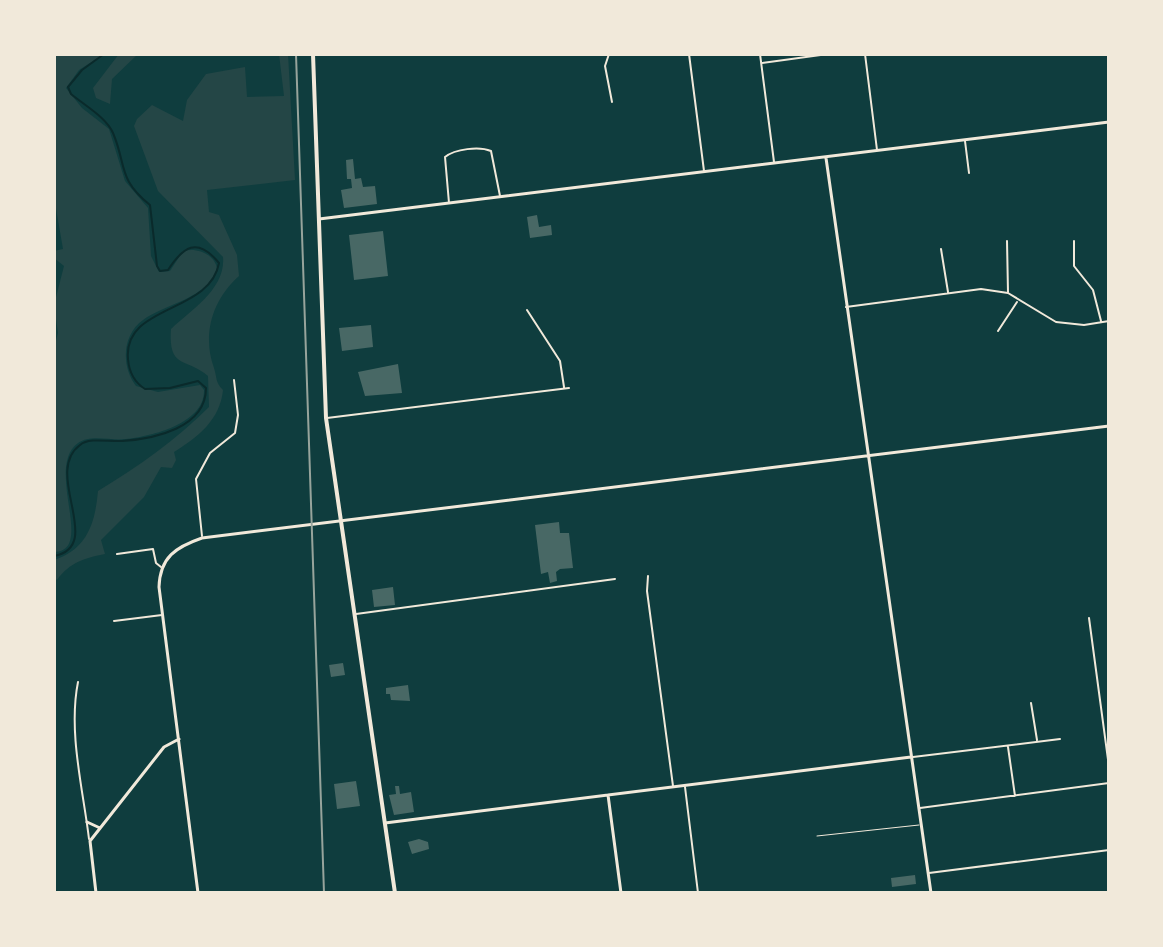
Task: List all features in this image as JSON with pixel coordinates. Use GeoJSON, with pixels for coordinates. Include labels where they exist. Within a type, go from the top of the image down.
{"type":"FeatureCollection","features":[{"type":"Feature","properties":{"kind":"main road"},"geometry":{"type":"LineString","coordinates":[[313,54],[326,418],[395,893]]}},
{"type":"Feature","properties":{"kind":"street"},"geometry":{"type":"LineString","coordinates":[[609,54],[605,66],[612,102]]}},
{"type":"Feature","properties":{"kind":"street"},"geometry":{"type":"LineString","coordinates":[[689,54],[704,172]]}},
{"type":"Feature","properties":{"kind":"street"},"geometry":{"type":"LineString","coordinates":[[760,54],[774,164]]}},
{"type":"Feature","properties":{"kind":"street"},"geometry":{"type":"LineString","coordinates":[[761,63],[828,54]]}},
{"type":"Feature","properties":{"kind":"street"},"geometry":{"type":"LineString","coordinates":[[865,54],[878,151]]}},
{"type":"Feature","properties":{"kind":"street"},"geometry":{"type":"LineString","coordinates":[[319,219],[1109,122]]}},
{"type":"Feature","properties":{"kind":"street"},"geometry":{"type":"LineString","coordinates":[[965,140],[969,173]]}},
{"type":"Feature","properties":{"kind":"street"},"geometry":{"type":"LineString","coordinates":[[449,204],[443,163],[447,154],[487,149],[494,159],[500,197]]}},
{"type":"Feature","properties":{"kind":"street"},"geometry":{"type":"LineString","coordinates":[[826,158],[931,893]]}},
{"type":"Feature","properties":{"kind":"street"},"geometry":{"type":"LineString","coordinates":[[1007,241],[1008,293]]}},
{"type":"Feature","properties":{"kind":"street"},"geometry":{"type":"LineString","coordinates":[[1074,241],[1074,266],[1093,290],[1101,322]]}},
{"type":"Feature","properties":{"kind":"street"},"geometry":{"type":"LineString","coordinates":[[941,249],[948,293]]}},
{"type":"Feature","properties":{"kind":"street"},"geometry":{"type":"LineString","coordinates":[[846,307],[981,289],[1008,293],[1017,302],[1056,322],[1084,325],[1109,321]]}},
{"type":"Feature","properties":{"kind":"street"},"geometry":{"type":"LineString","coordinates":[[998,331],[1017,302]]}},
{"type":"Feature","properties":{"kind":"street"},"geometry":{"type":"LineString","coordinates":[[326,418],[567,388],[560,361],[527,310]]}},
{"type":"Feature","properties":{"kind":"street"},"geometry":{"type":"LineString","coordinates":[[202,538],[196,479],[210,453],[235,433],[238,415],[234,380]]}},
{"type":"Feature","properties":{"kind":"street"},"geometry":{"type":"LineString","coordinates":[[198,893],[163,615],[161,567],[175,549],[202,538],[1109,426]]}},
{"type":"Feature","properties":{"kind":"street"},"geometry":{"type":"LineString","coordinates":[[117,554],[153,549],[156,563],[161,567]]}},
{"type":"Feature","properties":{"kind":"street"},"geometry":{"type":"LineString","coordinates":[[648,576],[647,591],[673,787]]}},
{"type":"Feature","properties":{"kind":"street"},"geometry":{"type":"LineString","coordinates":[[355,614],[615,579]]}},
{"type":"Feature","properties":{"kind":"street"},"geometry":{"type":"LineString","coordinates":[[114,621],[163,615]]}},
{"type":"Feature","properties":{"kind":"street"},"geometry":{"type":"LineString","coordinates":[[1089,618],[1109,767]]}},
{"type":"Feature","properties":{"kind":"street"},"geometry":{"type":"LineString","coordinates":[[78,682],[74,702],[96,893]]}},
{"type":"Feature","properties":{"kind":"street"},"geometry":{"type":"LineString","coordinates":[[1031,703],[1037,741]]}},
{"type":"Feature","properties":{"kind":"street"},"geometry":{"type":"LineString","coordinates":[[90,841],[164,747],[179,739]]}},
{"type":"Feature","properties":{"kind":"street"},"geometry":{"type":"LineString","coordinates":[[385,823],[1060,739]]}},
{"type":"Feature","properties":{"kind":"street"},"geometry":{"type":"LineString","coordinates":[[1008,745],[1015,797]]}},
{"type":"Feature","properties":{"kind":"street"},"geometry":{"type":"LineString","coordinates":[[919,808],[1109,783]]}},
{"type":"Feature","properties":{"kind":"street"},"geometry":{"type":"LineString","coordinates":[[684,786],[698,893]]}},
{"type":"Feature","properties":{"kind":"street"},"geometry":{"type":"LineString","coordinates":[[608,795],[621,893]]}},
{"type":"Feature","properties":{"kind":"street"},"geometry":{"type":"LineString","coordinates":[[87,822],[100,828]]}},
{"type":"Feature","properties":{"kind":"street"},"geometry":{"type":"LineString","coordinates":[[928,873],[1109,850]]}},
{"type":"Feature","properties":{"kind":"lane"},"geometry":{"type":"LineString","coordinates":[[817,836],[921,825]]}},
{"type":"Feature","properties":{"kind":"shaded area"},"geometry":{"type":"Polygon","coordinates":[[[54,54],[104,54],[79,70],[66,88],[82,108],[109,129],[125,181],[148,208],[151,256],[159,272],[170,271],[183,251],[188,250],[209,255],[217,268],[213,278],[196,294],[151,315],[136,326],[126,351],[128,369],[136,386],[158,392],[200,385],[204,390],[202,401],[187,419],[163,431],[126,439],[95,438],[78,443],[69,455],[66,470],[71,538],[66,548],[54,552],[54,348],[58,333],[54,305],[64,266],[54,258],[54,251],[63,249],[54,197],[54,54]]]}},
{"type":"Feature","properties":{"kind":"shaded area"},"geometry":{"type":"Polygon","coordinates":[[[119,54],[138,54],[112,79],[110,104],[96,98],[93,88],[119,54]]]}},
{"type":"Feature","properties":{"kind":"shaded area"},"geometry":{"type":"Polygon","coordinates":[[[279,54],[288,54],[295,180],[207,190],[209,212],[219,215],[237,255],[239,276],[216,307],[210,331],[211,356],[217,382],[223,390],[221,401],[206,427],[174,452],[176,460],[172,468],[161,467],[144,497],[101,540],[105,554],[78,562],[57,580],[54,578],[54,560],[82,542],[91,524],[98,491],[184,431],[209,407],[208,376],[176,357],[171,329],[213,289],[219,279],[223,257],[158,191],[134,126],[152,105],[183,121],[187,100],[206,74],[245,67],[247,97],[284,96],[279,54]]]}},
{"type":"Feature","properties":{"kind":"building"},"geometry":{"type":"Polygon","coordinates":[[[353,159],[355,179],[361,178],[363,187],[375,186],[377,204],[344,208],[341,190],[352,188],[351,179],[347,179],[346,160],[353,159]]]}},
{"type":"Feature","properties":{"kind":"building"},"geometry":{"type":"Polygon","coordinates":[[[537,215],[539,227],[551,225],[552,235],[530,238],[527,217],[537,215]]]}},
{"type":"Feature","properties":{"kind":"building"},"geometry":{"type":"Polygon","coordinates":[[[383,231],[388,276],[354,280],[349,235],[383,231]]]}},
{"type":"Feature","properties":{"kind":"building"},"geometry":{"type":"Polygon","coordinates":[[[371,325],[373,347],[342,351],[339,328],[371,325]]]}},
{"type":"Feature","properties":{"kind":"building"},"geometry":{"type":"Polygon","coordinates":[[[398,364],[402,393],[365,396],[358,372],[398,364]]]}},
{"type":"Feature","properties":{"kind":"building"},"geometry":{"type":"Polygon","coordinates":[[[559,522],[560,533],[569,533],[573,568],[560,569],[556,572],[557,581],[550,583],[548,572],[541,574],[535,525],[559,522]]]}},
{"type":"Feature","properties":{"kind":"building"},"geometry":{"type":"Polygon","coordinates":[[[393,587],[395,605],[374,607],[372,590],[393,587]]]}},
{"type":"Feature","properties":{"kind":"building"},"geometry":{"type":"Polygon","coordinates":[[[343,663],[345,675],[331,677],[329,665],[343,663]]]}},
{"type":"Feature","properties":{"kind":"building"},"geometry":{"type":"Polygon","coordinates":[[[408,685],[410,701],[391,700],[390,694],[386,694],[386,688],[408,685]]]}},
{"type":"Feature","properties":{"kind":"building"},"geometry":{"type":"Polygon","coordinates":[[[356,781],[360,806],[337,809],[334,784],[356,781]]]}},
{"type":"Feature","properties":{"kind":"building"},"geometry":{"type":"Polygon","coordinates":[[[395,786],[399,786],[400,794],[411,792],[414,812],[394,815],[389,795],[396,794],[395,786]]]}},
{"type":"Feature","properties":{"kind":"building"},"geometry":{"type":"Polygon","coordinates":[[[419,839],[428,842],[429,849],[412,854],[408,842],[419,839]]]}},
{"type":"Feature","properties":{"kind":"building"},"geometry":{"type":"Polygon","coordinates":[[[915,875],[916,884],[892,887],[891,878],[915,875]]]}},
{"type":"Feature","properties":{"kind":"waterway"},"geometry":{"type":"LineString","coordinates":[[54,556],[68,550],[75,538],[67,473],[70,457],[80,445],[89,441],[135,440],[163,434],[188,422],[204,402],[206,388],[198,381],[170,388],[145,389],[133,376],[128,359],[130,341],[139,328],[200,292],[212,280],[219,263],[204,249],[197,247],[179,255],[168,270],[160,271],[157,266],[150,205],[127,179],[110,127],[71,94],[68,87],[82,70],[104,54]]}},
{"type":"Feature","properties":{"kind":"railway"},"geometry":{"type":"LineString","coordinates":[[296,54],[324,893]]}}]}
